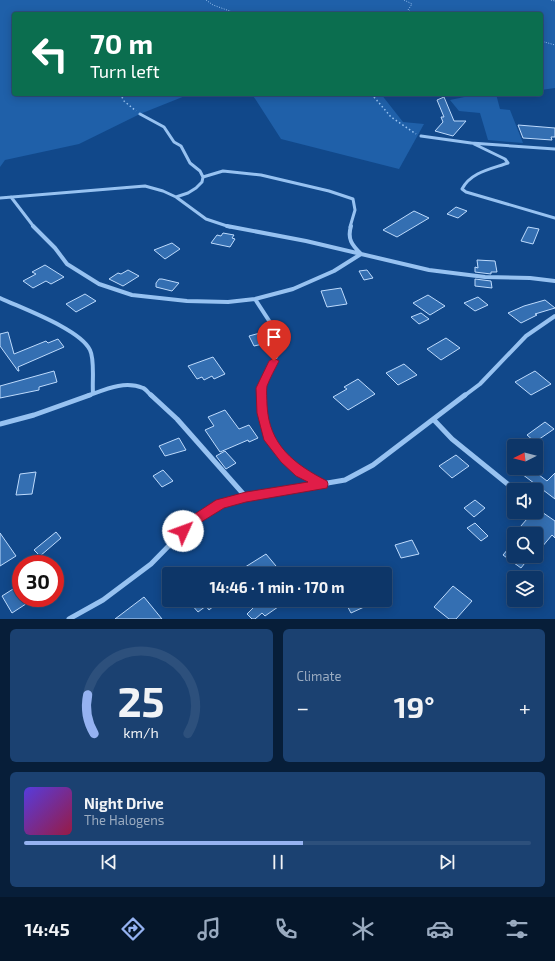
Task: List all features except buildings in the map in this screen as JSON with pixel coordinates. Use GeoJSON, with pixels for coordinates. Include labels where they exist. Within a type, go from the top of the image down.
{"type":"FeatureCollection","features":[{"type":"Feature","properties":{"kind":"street"},"geometry":{"type":"LineString","coordinates":[[140,114],[164,127],[174,142],[181,146],[190,163],[200,171],[203,177],[202,182],[196,188],[188,193],[176,197]]}},
{"type":"Feature","properties":{"kind":"street"},"geometry":{"type":"LineString","coordinates":[[421,136],[441,140],[555,149]]}},
{"type":"Feature","properties":{"kind":"street"},"geometry":{"type":"LineString","coordinates":[[472,143],[508,163],[474,176],[464,184],[462,189],[466,192],[555,218]]}},
{"type":"Feature","properties":{"kind":"street"},"geometry":{"type":"LineString","coordinates":[[203,177],[212,173],[228,171],[260,174],[329,190],[353,199],[356,204],[356,211],[349,237],[351,244],[361,254]]}},
{"type":"Feature","properties":{"kind":"street"},"geometry":{"type":"LineString","coordinates":[[0,198],[66,194],[140,186],[163,191],[176,197],[206,219],[230,227],[306,241],[429,270],[485,276],[530,278],[555,282]]}},
{"type":"Feature","properties":{"kind":"street"},"geometry":{"type":"LineString","coordinates":[[11,197],[36,230],[55,248],[67,264],[99,284],[132,295],[187,301],[228,302],[255,299],[294,289],[334,271],[361,254]]}},
{"type":"Feature","properties":{"kind":"street"},"geometry":{"type":"LineString","coordinates":[[0,298],[69,330],[83,340],[90,350],[93,393]]}},
{"type":"Feature","properties":{"kind":"street"},"geometry":{"type":"LineString","coordinates":[[255,299],[279,336],[280,348],[262,388],[262,413],[270,440],[285,459],[300,473],[322,484]]}},
{"type":"Feature","properties":{"kind":"street"},"geometry":{"type":"LineString","coordinates":[[69,619],[103,600],[151,564],[194,520],[220,504],[246,497],[345,480],[373,465],[480,384],[526,336],[555,316]]}},
{"type":"Feature","properties":{"kind":"street"},"geometry":{"type":"LineString","coordinates":[[0,424],[56,408],[93,393],[116,386],[128,385],[142,388],[177,419],[246,497]]}},
{"type":"Feature","properties":{"kind":"street"},"geometry":{"type":"LineString","coordinates":[[434,420],[452,439],[507,483]]}},
{"type":"Feature","properties":{"kind":"path"},"geometry":{"type":"LineString","coordinates":[[206,0],[211,4],[234,12]]}},
{"type":"Feature","properties":{"kind":"path"},"geometry":{"type":"LineString","coordinates":[[404,0],[412,4],[408,10],[410,12]]}},
{"type":"Feature","properties":{"kind":"path"},"geometry":{"type":"LineString","coordinates":[[543,42],[555,45]]}},
{"type":"Feature","properties":{"kind":"path"},"geometry":{"type":"LineString","coordinates":[[122,96],[124,101],[140,114]]}},
{"type":"Feature","properties":{"kind":"path"},"geometry":{"type":"LineString","coordinates":[[373,96],[376,102],[396,121],[408,130],[421,136]]}},
{"type":"Feature","properties":{"kind":"shaded area"},"geometry":{"type":"Polygon","coordinates":[[[0,0],[555,0],[555,88],[543,90],[543,12],[12,12],[12,96],[185,96],[140,114],[79,144],[5,160],[0,167],[0,0]]]}},
{"type":"Feature","properties":{"kind":"shaded area"},"geometry":{"type":"Polygon","coordinates":[[[253,96],[383,96],[403,122],[424,124],[399,169],[281,139],[253,96]]]}},
{"type":"Feature","properties":{"kind":"shaded area"},"geometry":{"type":"Polygon","coordinates":[[[469,96],[497,96],[500,109],[510,110],[523,143],[488,140],[480,113],[459,111],[450,100],[469,96]]]}},
{"type":"Feature","properties":{"kind":"route"},"geometry":{"type":"LineString","coordinates":[[183,531],[194,520],[220,504],[246,497],[260,496],[322,484],[300,473],[285,459],[270,440],[262,413],[262,388],[274,361]]}}]}
